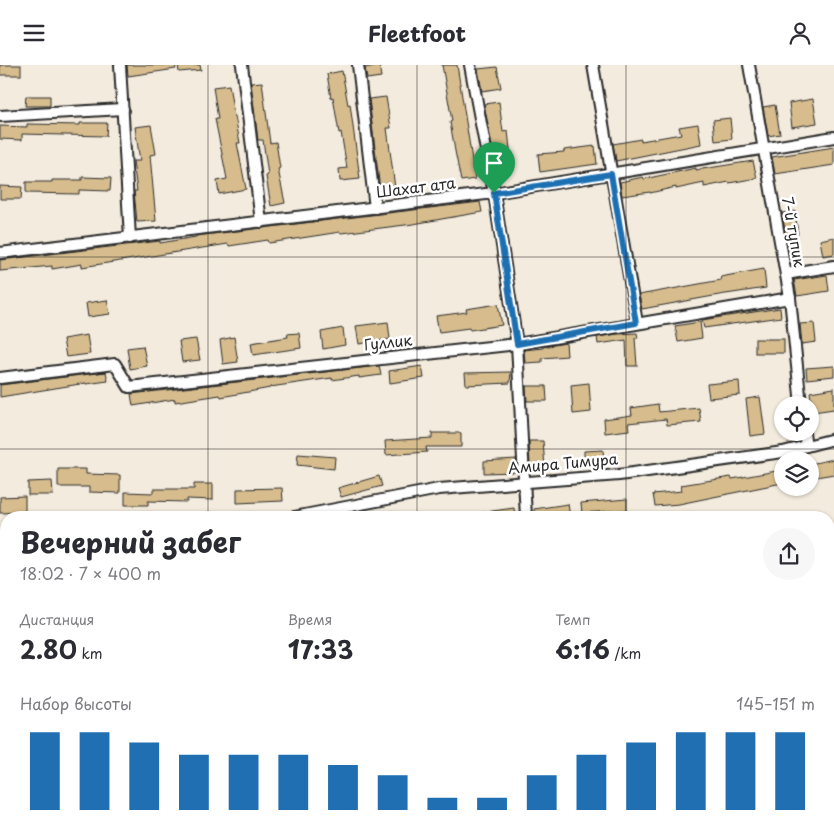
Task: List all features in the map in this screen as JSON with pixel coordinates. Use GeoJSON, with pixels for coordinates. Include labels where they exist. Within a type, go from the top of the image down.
{"type":"FeatureCollection","features":[{"type":"Feature","properties":{"kind":"street"},"geometry":{"type":"LineString","coordinates":[[120,65],[130,238]]}},
{"type":"Feature","properties":{"kind":"street"},"geometry":{"type":"LineString","coordinates":[[242,65],[261,222]]}},
{"type":"Feature","properties":{"kind":"street"},"geometry":{"type":"LineString","coordinates":[[358,65],[375,208]]}},
{"type":"Feature","properties":{"kind":"street"},"geometry":{"type":"LineString","coordinates":[[470,65],[494,193],[517,344],[526,511]]}},
{"type":"Feature","properties":{"kind":"street"},"geometry":{"type":"LineString","coordinates":[[593,65],[636,323]]}},
{"type":"Feature","properties":{"kind":"street","name":"7-й тупик"},"geometry":{"type":"LineString","coordinates":[[749,65],[790,298],[799,396]]}},
{"type":"Feature","properties":{"kind":"street"},"geometry":{"type":"LineString","coordinates":[[0,116],[123,109]]}},
{"type":"Feature","properties":{"kind":"street","name":"Шахат ата"},"geometry":{"type":"LineString","coordinates":[[0,253],[494,193],[834,137]]}},
{"type":"Feature","properties":{"kind":"street"},"geometry":{"type":"LineString","coordinates":[[786,274],[834,266]]}},
{"type":"Feature","properties":{"kind":"street","name":"Гуллик"},"geometry":{"type":"LineString","coordinates":[[0,378],[115,364],[129,387],[517,344],[790,298]]}},
{"type":"Feature","properties":{"kind":"street","name":"Амира Тимура"},"geometry":{"type":"LineString","coordinates":[[327,511],[439,489],[619,475],[783,452],[834,439]]}},
{"type":"Feature","properties":{"kind":"street"},"geometry":{"type":"LineString","coordinates":[[805,441],[806,447]]}},
{"type":"Feature","properties":{"kind":"building"},"geometry":{"type":"Polygon","coordinates":[[[0,65],[21,65],[21,75],[0,75],[0,65]]]}},
{"type":"Feature","properties":{"kind":"building"},"geometry":{"type":"Polygon","coordinates":[[[127,65],[175,65],[176,69],[128,76],[127,65]]]}},
{"type":"Feature","properties":{"kind":"building"},"geometry":{"type":"Polygon","coordinates":[[[178,65],[200,65],[201,70],[179,72],[178,65]]]}},
{"type":"Feature","properties":{"kind":"building"},"geometry":{"type":"Polygon","coordinates":[[[379,65],[381,77],[367,79],[365,68],[379,65]]]}},
{"type":"Feature","properties":{"kind":"building"},"geometry":{"type":"Polygon","coordinates":[[[442,65],[457,65],[475,179],[461,181],[442,65]]]}},
{"type":"Feature","properties":{"kind":"building"},"geometry":{"type":"Polygon","coordinates":[[[497,67],[501,88],[482,91],[478,69],[497,67]]]}},
{"type":"Feature","properties":{"kind":"building"},"geometry":{"type":"Polygon","coordinates":[[[342,71],[348,105],[350,104],[360,179],[340,181],[339,169],[347,168],[341,132],[339,133],[327,74],[342,71]]]}},
{"type":"Feature","properties":{"kind":"building"},"geometry":{"type":"Polygon","coordinates":[[[262,82],[270,143],[276,142],[280,168],[278,169],[285,203],[271,206],[263,140],[258,140],[251,83],[262,82]]]}},
{"type":"Feature","properties":{"kind":"building"},"geometry":{"type":"Polygon","coordinates":[[[229,85],[246,189],[219,194],[217,181],[227,179],[215,119],[218,119],[213,87],[229,85]]]}},
{"type":"Feature","properties":{"kind":"building"},"geometry":{"type":"Polygon","coordinates":[[[26,96],[50,96],[50,106],[25,106],[26,96]]]}},
{"type":"Feature","properties":{"kind":"building"},"geometry":{"type":"Polygon","coordinates":[[[386,97],[391,128],[387,128],[395,188],[380,190],[369,99],[386,97]]]}},
{"type":"Feature","properties":{"kind":"building"},"geometry":{"type":"Polygon","coordinates":[[[813,99],[817,123],[792,127],[789,103],[813,99]]]}},
{"type":"Feature","properties":{"kind":"building"},"geometry":{"type":"Polygon","coordinates":[[[499,102],[503,132],[508,131],[510,149],[493,152],[484,104],[499,102]]]}},
{"type":"Feature","properties":{"kind":"building"},"geometry":{"type":"Polygon","coordinates":[[[775,105],[780,134],[768,136],[763,107],[775,105]]]}},
{"type":"Feature","properties":{"kind":"building"},"geometry":{"type":"Polygon","coordinates":[[[730,118],[732,139],[715,141],[713,120],[730,118]]]}},
{"type":"Feature","properties":{"kind":"building"},"geometry":{"type":"Polygon","coordinates":[[[80,123],[107,123],[106,136],[22,134],[22,140],[0,139],[0,126],[27,127],[27,124],[80,125],[80,123]]]}},
{"type":"Feature","properties":{"kind":"building"},"geometry":{"type":"Polygon","coordinates":[[[698,124],[701,144],[616,161],[613,144],[681,134],[679,127],[698,124]]]}},
{"type":"Feature","properties":{"kind":"building"},"geometry":{"type":"Polygon","coordinates":[[[151,125],[156,154],[150,155],[156,221],[137,222],[134,191],[137,191],[133,161],[140,161],[135,127],[151,125]]]}},
{"type":"Feature","properties":{"kind":"building"},"geometry":{"type":"Polygon","coordinates":[[[595,146],[597,164],[540,172],[538,154],[564,152],[564,150],[595,146]]]}},
{"type":"Feature","properties":{"kind":"building"},"geometry":{"type":"Polygon","coordinates":[[[834,147],[834,165],[775,174],[772,157],[834,147]]]}},
{"type":"Feature","properties":{"kind":"building"},"geometry":{"type":"Polygon","coordinates":[[[753,161],[757,178],[704,187],[704,183],[676,189],[676,187],[650,193],[622,196],[620,182],[696,168],[696,170],[753,161]]]}},
{"type":"Feature","properties":{"kind":"building"},"geometry":{"type":"Polygon","coordinates":[[[82,177],[111,178],[110,191],[79,190],[79,194],[26,193],[26,182],[82,180],[82,177]]]}},
{"type":"Feature","properties":{"kind":"building"},"geometry":{"type":"Polygon","coordinates":[[[0,186],[22,187],[21,199],[0,199],[0,186]]]}},
{"type":"Feature","properties":{"kind":"building"},"geometry":{"type":"Polygon","coordinates":[[[480,202],[482,212],[413,224],[340,232],[269,243],[268,240],[229,246],[228,244],[82,267],[82,264],[52,269],[52,266],[0,271],[0,260],[160,241],[160,243],[196,236],[480,202]]]}},
{"type":"Feature","properties":{"kind":"building"},"geometry":{"type":"Polygon","coordinates":[[[795,211],[798,234],[786,236],[782,213],[795,211]]]}},
{"type":"Feature","properties":{"kind":"building"},"geometry":{"type":"Polygon","coordinates":[[[834,237],[834,254],[823,256],[820,240],[834,237]]]}},
{"type":"Feature","properties":{"kind":"building"},"geometry":{"type":"Polygon","coordinates":[[[764,269],[766,288],[642,309],[639,295],[721,280],[720,277],[764,269]]]}},
{"type":"Feature","properties":{"kind":"building"},"geometry":{"type":"Polygon","coordinates":[[[827,275],[829,291],[797,296],[794,280],[827,275]]]}},
{"type":"Feature","properties":{"kind":"building"},"geometry":{"type":"Polygon","coordinates":[[[107,300],[110,314],[88,317],[86,303],[107,300]]]}},
{"type":"Feature","properties":{"kind":"building"},"geometry":{"type":"Polygon","coordinates":[[[498,304],[502,325],[439,332],[436,316],[467,312],[466,309],[498,304]]]}},
{"type":"Feature","properties":{"kind":"building"},"geometry":{"type":"Polygon","coordinates":[[[780,308],[781,317],[704,328],[702,320],[780,308]]]}},
{"type":"Feature","properties":{"kind":"building"},"geometry":{"type":"Polygon","coordinates":[[[388,322],[390,339],[359,344],[356,326],[388,322]]]}},
{"type":"Feature","properties":{"kind":"building"},"geometry":{"type":"Polygon","coordinates":[[[700,322],[702,338],[678,342],[675,326],[700,322]]]}},
{"type":"Feature","properties":{"kind":"building"},"geometry":{"type":"Polygon","coordinates":[[[814,323],[816,342],[802,344],[800,324],[814,323]]]}},
{"type":"Feature","properties":{"kind":"building"},"geometry":{"type":"Polygon","coordinates":[[[343,328],[345,345],[323,349],[321,332],[343,328]]]}},
{"type":"Feature","properties":{"kind":"building"},"geometry":{"type":"Polygon","coordinates":[[[299,333],[301,348],[253,355],[251,343],[288,337],[287,334],[299,333]]]}},
{"type":"Feature","properties":{"kind":"building"},"geometry":{"type":"Polygon","coordinates":[[[637,333],[638,338],[635,338],[637,366],[627,366],[626,340],[598,344],[597,337],[637,333]]]}},
{"type":"Feature","properties":{"kind":"building"},"geometry":{"type":"Polygon","coordinates":[[[87,335],[90,354],[66,357],[63,339],[87,335]]]}},
{"type":"Feature","properties":{"kind":"building"},"geometry":{"type":"Polygon","coordinates":[[[234,337],[238,362],[223,364],[220,340],[234,337]]]}},
{"type":"Feature","properties":{"kind":"building"},"geometry":{"type":"Polygon","coordinates":[[[196,339],[200,360],[182,362],[179,341],[196,339]]]}},
{"type":"Feature","properties":{"kind":"building"},"geometry":{"type":"Polygon","coordinates":[[[755,339],[784,339],[784,353],[755,353],[755,339]]]}},
{"type":"Feature","properties":{"kind":"building"},"geometry":{"type":"Polygon","coordinates":[[[566,343],[567,356],[542,358],[542,362],[525,363],[524,350],[566,343]]]}},
{"type":"Feature","properties":{"kind":"building"},"geometry":{"type":"Polygon","coordinates":[[[143,346],[147,366],[130,369],[127,348],[143,346]]]}},
{"type":"Feature","properties":{"kind":"building"},"geometry":{"type":"Polygon","coordinates":[[[379,366],[381,375],[332,380],[332,378],[270,387],[221,397],[220,395],[175,402],[175,399],[133,406],[131,394],[379,366]]]}},
{"type":"Feature","properties":{"kind":"building"},"geometry":{"type":"Polygon","coordinates":[[[422,366],[424,378],[390,383],[389,371],[422,366]]]}},
{"type":"Feature","properties":{"kind":"building"},"geometry":{"type":"Polygon","coordinates":[[[834,366],[834,376],[807,379],[806,368],[834,366]]]}},
{"type":"Feature","properties":{"kind":"building"},"geometry":{"type":"Polygon","coordinates":[[[106,372],[108,381],[0,397],[0,385],[106,372]]]}},
{"type":"Feature","properties":{"kind":"building"},"geometry":{"type":"Polygon","coordinates":[[[511,372],[510,383],[466,385],[465,373],[511,372]]]}},
{"type":"Feature","properties":{"kind":"building"},"geometry":{"type":"Polygon","coordinates":[[[739,381],[740,395],[709,398],[707,384],[739,381]]]}},
{"type":"Feature","properties":{"kind":"building"},"geometry":{"type":"Polygon","coordinates":[[[589,383],[591,412],[573,414],[571,385],[589,383]]]}},
{"type":"Feature","properties":{"kind":"building"},"geometry":{"type":"Polygon","coordinates":[[[526,386],[546,386],[547,401],[527,401],[526,386]]]}},
{"type":"Feature","properties":{"kind":"building"},"geometry":{"type":"Polygon","coordinates":[[[834,388],[834,409],[819,411],[819,396],[811,396],[810,392],[834,388]]]}},
{"type":"Feature","properties":{"kind":"building"},"geometry":{"type":"Polygon","coordinates":[[[760,397],[765,434],[750,436],[746,399],[760,397]]]}},
{"type":"Feature","properties":{"kind":"building"},"geometry":{"type":"Polygon","coordinates":[[[658,404],[659,412],[699,408],[701,422],[667,425],[666,419],[628,423],[629,430],[605,433],[604,419],[632,415],[631,408],[658,404]]]}},
{"type":"Feature","properties":{"kind":"building"},"geometry":{"type":"Polygon","coordinates":[[[432,433],[461,433],[461,447],[426,447],[427,452],[386,455],[385,441],[432,438],[432,433]]]}},
{"type":"Feature","properties":{"kind":"building"},"geometry":{"type":"Polygon","coordinates":[[[529,441],[543,441],[545,468],[530,469],[529,441]]]}},
{"type":"Feature","properties":{"kind":"building"},"geometry":{"type":"Polygon","coordinates":[[[603,450],[604,462],[584,463],[584,451],[603,450]]]}},
{"type":"Feature","properties":{"kind":"building"},"geometry":{"type":"Polygon","coordinates":[[[298,454],[335,457],[334,469],[297,465],[298,454]]]}},
{"type":"Feature","properties":{"kind":"building"},"geometry":{"type":"Polygon","coordinates":[[[516,459],[517,472],[484,473],[484,461],[516,459]]]}},
{"type":"Feature","properties":{"kind":"building"},"geometry":{"type":"Polygon","coordinates":[[[834,459],[834,474],[819,476],[819,462],[834,459]]]}},
{"type":"Feature","properties":{"kind":"building"},"geometry":{"type":"Polygon","coordinates":[[[58,469],[86,469],[86,474],[120,475],[120,493],[89,492],[89,487],[58,487],[58,469]]]}},
{"type":"Feature","properties":{"kind":"building"},"geometry":{"type":"Polygon","coordinates":[[[774,471],[774,485],[679,504],[655,506],[653,494],[682,491],[681,485],[731,477],[732,479],[774,471]]]}},
{"type":"Feature","properties":{"kind":"building"},"geometry":{"type":"Polygon","coordinates":[[[379,476],[382,486],[341,497],[338,488],[379,476]]]}},
{"type":"Feature","properties":{"kind":"building"},"geometry":{"type":"Polygon","coordinates":[[[52,481],[53,495],[28,495],[28,482],[52,481]]]}},
{"type":"Feature","properties":{"kind":"building"},"geometry":{"type":"Polygon","coordinates":[[[194,484],[213,484],[213,500],[187,499],[187,502],[148,501],[148,505],[125,505],[125,492],[153,493],[153,489],[194,489],[194,484]]]}},
{"type":"Feature","properties":{"kind":"building"},"geometry":{"type":"Polygon","coordinates":[[[282,488],[283,501],[237,503],[237,489],[282,488]]]}},
{"type":"Feature","properties":{"kind":"building"},"geometry":{"type":"Polygon","coordinates":[[[25,496],[25,511],[0,511],[0,497],[25,496]]]}},
{"type":"Feature","properties":{"kind":"building"},"geometry":{"type":"Polygon","coordinates":[[[627,499],[627,510],[582,511],[581,503],[627,499]]]}},
{"type":"Feature","properties":{"kind":"building"},"geometry":{"type":"Polygon","coordinates":[[[568,504],[569,511],[534,511],[534,509],[568,504]]]}},
{"type":"Feature","properties":{"kind":"building"},"geometry":{"type":"Polygon","coordinates":[[[514,508],[514,511],[492,511],[514,508]]]}},
{"type":"Feature","properties":{"kind":"route"},"geometry":{"type":"LineString","coordinates":[[611,174],[636,323],[517,344],[494,193],[611,174]]}}]}
